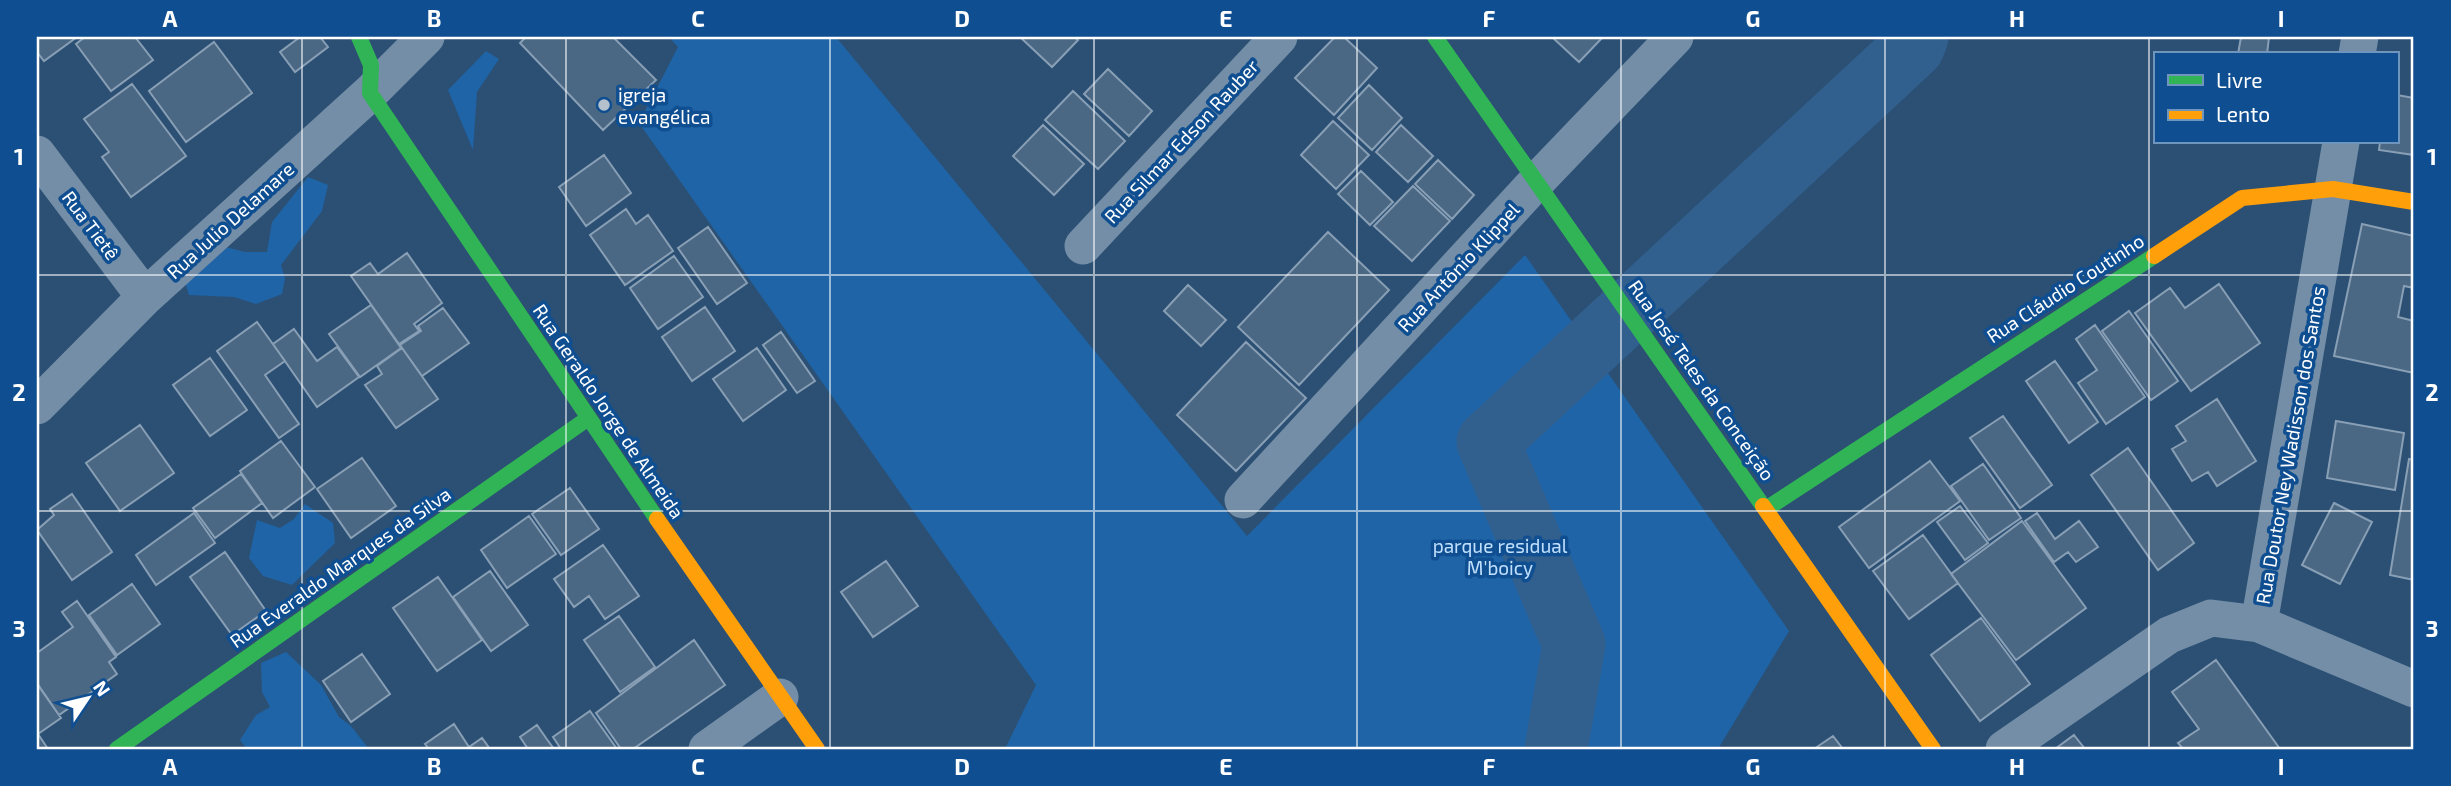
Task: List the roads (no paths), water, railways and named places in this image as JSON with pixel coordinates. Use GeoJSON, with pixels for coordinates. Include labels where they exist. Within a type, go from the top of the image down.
{"type":"FeatureCollection","features":[{"type":"Feature","properties":{"kind":"street"},"geometry":{"type":"LineString","coordinates":[[359,37],[371,65],[370,93]]}},
{"type":"Feature","properties":{"kind":"street","name":"Rua Julio Delamare"},"geometry":{"type":"LineString","coordinates":[[37,406],[145,297],[370,93],[426,37]]}},
{"type":"Feature","properties":{"kind":"street","name":"Rua Silmar Edson Rauber"},"geometry":{"type":"LineString","coordinates":[[1083,246],[1279,37]]}},
{"type":"Feature","properties":{"kind":"street","name":"Rua José Teles da Conceição"},"geometry":{"type":"LineString","coordinates":[[1435,37],[1933,749]]}},
{"type":"Feature","properties":{"kind":"street","name":"Rua Antônio Klippel"},"geometry":{"type":"LineString","coordinates":[[1244,500],[1537,181],[1675,37]]}},
{"type":"Feature","properties":{"kind":"street","name":"Rua Geraldo Jorge de Almeida"},"geometry":{"type":"LineString","coordinates":[[370,93],[587,419],[817,749]]}},
{"type":"Feature","properties":{"kind":"street","name":"Rua Doutor Ney Wadisson dos Santos"},"geometry":{"type":"LineString","coordinates":[[2004,749],[2169,635],[2211,618],[2259,624],[2341,144]]}},
{"type":"Feature","properties":{"kind":"street","name":"Rua Tietê"},"geometry":{"type":"LineString","coordinates":[[37,154],[145,297]]}},
{"type":"Feature","properties":{"kind":"street","name":"Rua Cláudio Coutinho"},"geometry":{"type":"LineString","coordinates":[[1766,509],[2242,198],[2333,189],[2414,202]]}},
{"type":"Feature","properties":{"kind":"street","name":"Rua Everaldo Marques da Silva"},"geometry":{"type":"LineString","coordinates":[[117,749],[587,419]]}},
{"type":"Feature","properties":{"kind":"street"},"geometry":{"type":"LineString","coordinates":[[2259,624],[2414,689]]}},
{"type":"Feature","properties":{"kind":"street"},"geometry":{"type":"LineString","coordinates":[[707,749],[780,697]]}},
{"type":"Feature","properties":{"kind":"waterway"},"geometry":{"type":"LineString","coordinates":[[1556,749],[1574,644],[1488,442],[1913,47],[1917,37]]}},
{"type":"Feature","properties":{"kind":"place","name":"igreja evangélica"},"geometry":{"type":"Point","coordinates":[604,105]}},
{"type":"Feature","properties":{"kind":"park label","name":"parque residual M'boicy"},"geometry":{"type":"Point","coordinates":[1500,556]}}]}
